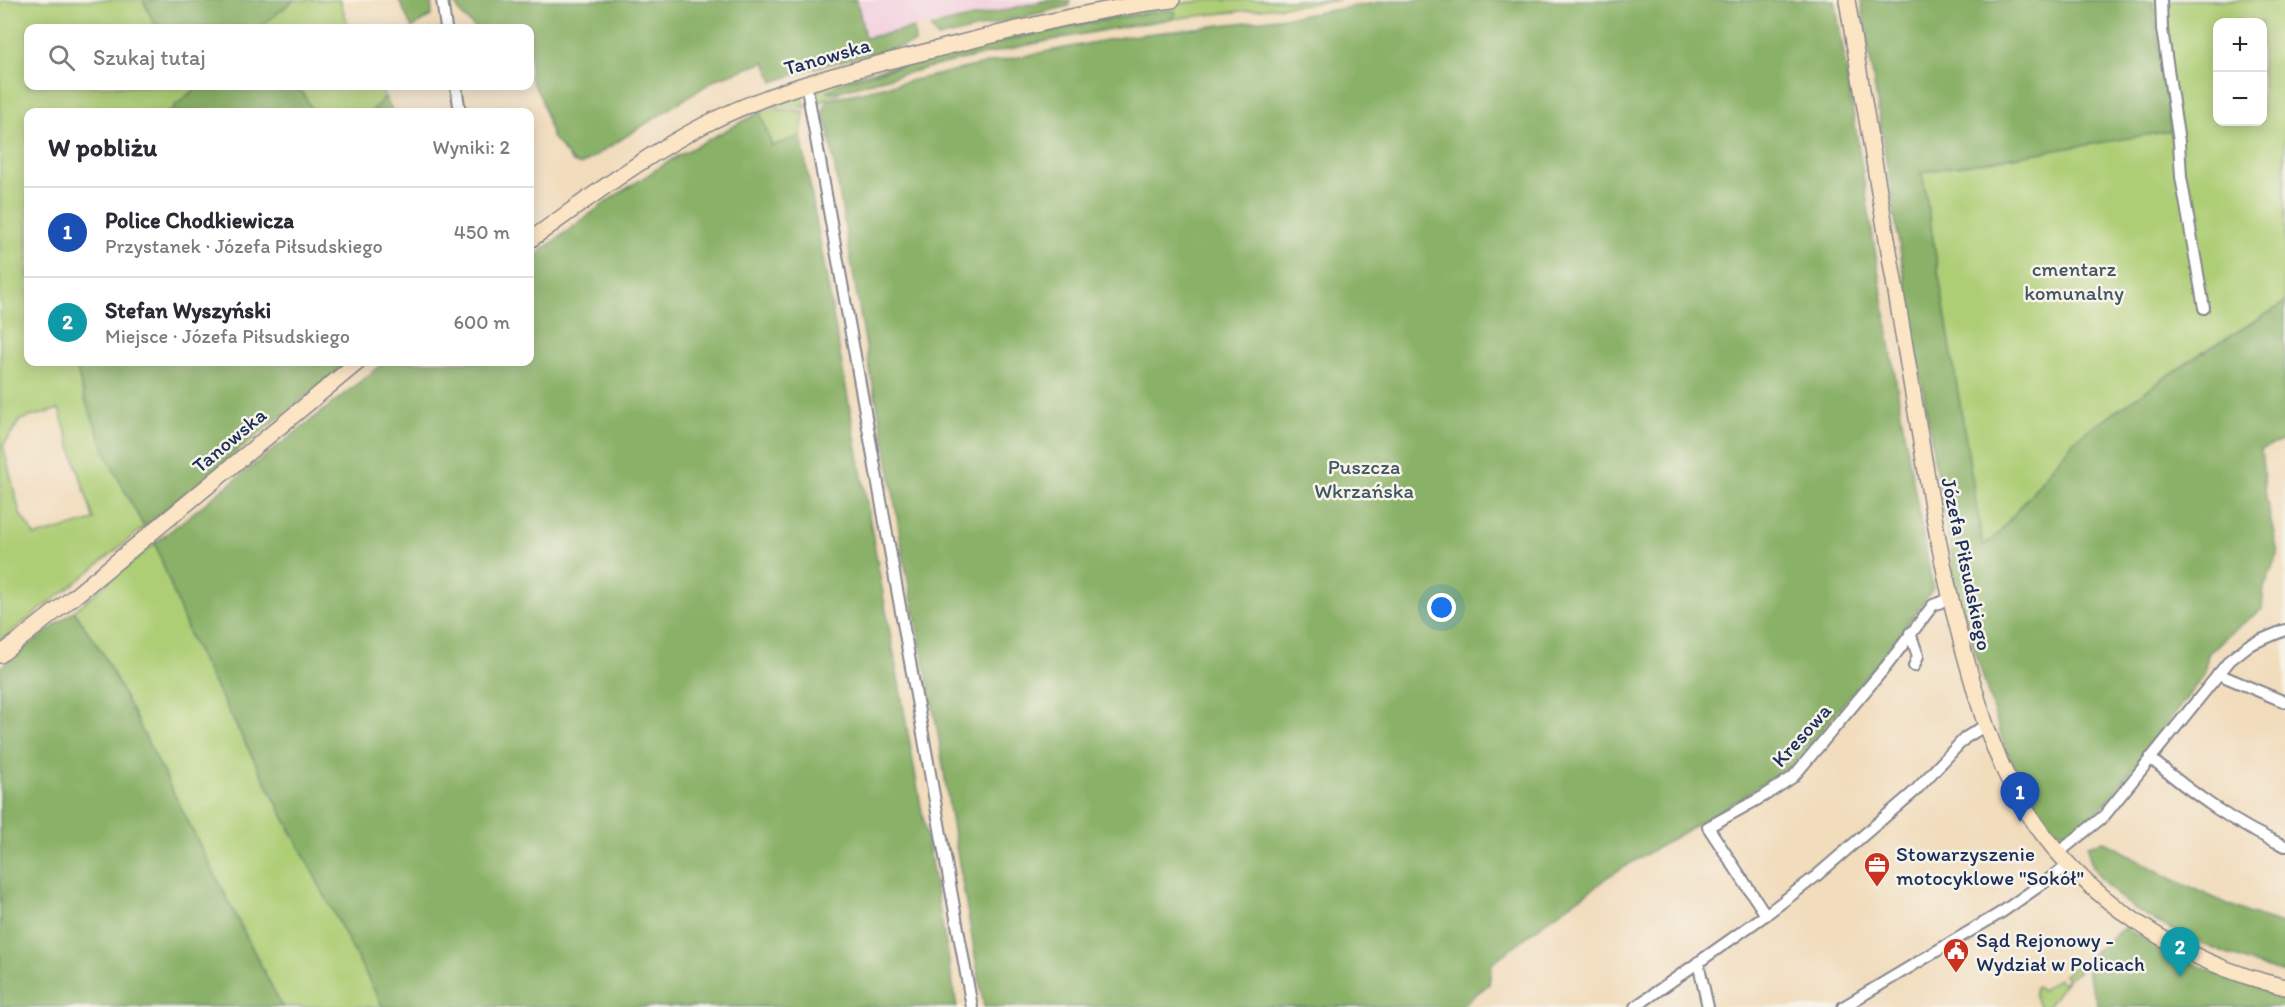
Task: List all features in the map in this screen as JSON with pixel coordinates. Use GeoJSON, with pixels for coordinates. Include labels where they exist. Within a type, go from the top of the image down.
{"type":"FeatureCollection","features":[{"type":"Feature","properties":{"kind":"main road","name":"Tanowska"},"geometry":{"type":"LineString","coordinates":[[534,237],[627,172],[690,133],[755,102],[807,83],[1045,21],[1172,0]]}},
{"type":"Feature","properties":{"kind":"main road","name":"Józefa Piłsudskiego"},"geometry":{"type":"LineString","coordinates":[[1847,0],[1930,495],[1950,599],[1986,725],[2000,764],[2029,816],[2058,853],[2121,911],[2175,946],[2230,970],[2285,987]]}},
{"type":"Feature","properties":{"kind":"main road","name":"Tanowska"},"geometry":{"type":"LineString","coordinates":[[0,655],[353,366]]}},
{"type":"Feature","properties":{"kind":"street"},"geometry":{"type":"LineString","coordinates":[[442,0],[445,24]]}},
{"type":"Feature","properties":{"kind":"street"},"geometry":{"type":"LineString","coordinates":[[2161,0],[2162,29],[2179,142],[2181,177],[2204,308]]}},
{"type":"Feature","properties":{"kind":"street"},"geometry":{"type":"LineString","coordinates":[[807,83],[972,1007]]}},
{"type":"Feature","properties":{"kind":"street"},"geometry":{"type":"LineString","coordinates":[[457,90],[459,108]]}},
{"type":"Feature","properties":{"kind":"street","name":"Kresowa"},"geometry":{"type":"LineString","coordinates":[[1766,915],[1708,827],[1764,796],[1792,777],[1888,664],[1934,605],[1950,599]]}},
{"type":"Feature","properties":{"kind":"street"},"geometry":{"type":"LineString","coordinates":[[2058,853],[2099,821],[2218,674],[2239,652],[2285,630]]}},
{"type":"Feature","properties":{"kind":"street"},"geometry":{"type":"LineString","coordinates":[[1910,633],[1918,656],[1914,666]]}},
{"type":"Feature","properties":{"kind":"street"},"geometry":{"type":"LineString","coordinates":[[2218,674],[2285,702]]}},
{"type":"Feature","properties":{"kind":"street"},"geometry":{"type":"LineString","coordinates":[[1635,1007],[1766,915],[1863,837],[1915,791],[1965,738],[1986,725]]}},
{"type":"Feature","properties":{"kind":"street"},"geometry":{"type":"LineString","coordinates":[[2150,758],[2214,808],[2285,846]]}},
{"type":"Feature","properties":{"kind":"street"},"geometry":{"type":"LineString","coordinates":[[1843,1007],[2002,912],[2069,865]]}},
{"type":"Feature","properties":{"kind":"street"},"geometry":{"type":"LineString","coordinates":[[1698,962],[1708,1007]]}},
{"type":"Feature","properties":{"kind":"shaded area"},"geometry":{"type":"Polygon","coordinates":[[[857,0],[1048,0],[865,38],[857,0]]]}},
{"type":"Feature","properties":{"kind":"green space"},"geometry":{"type":"Polygon","coordinates":[[[3,0],[143,0],[154,23],[159,24],[24,24],[24,90],[194,90],[173,108],[24,108],[24,366],[76,366],[84,397],[111,465],[144,527],[0,640],[0,2],[3,0]],[[59,409],[20,420],[3,446],[20,514],[35,536],[94,520],[59,409]]]}},
{"type":"Feature","properties":{"kind":"green space"},"geometry":{"type":"Polygon","coordinates":[[[143,0],[294,0],[264,24],[154,23],[143,0]]]}},
{"type":"Feature","properties":{"kind":"green space"},"geometry":{"type":"Polygon","coordinates":[[[294,0],[340,0],[348,24],[264,24],[294,0]]]}},
{"type":"Feature","properties":{"kind":"green space"},"geometry":{"type":"Polygon","coordinates":[[[399,0],[431,0],[432,15],[418,24],[410,24],[399,0]]]}},
{"type":"Feature","properties":{"kind":"green space"},"geometry":{"type":"Polygon","coordinates":[[[454,0],[857,0],[865,38],[914,28],[915,43],[810,69],[773,82],[765,62],[716,79],[581,165],[573,162],[552,137],[541,98],[534,85],[534,24],[471,24],[460,13],[454,0]]]}},
{"type":"Feature","properties":{"kind":"green space"},"geometry":{"type":"Polygon","coordinates":[[[1048,0],[1070,0],[1069,6],[938,38],[930,27],[1048,0]]]}},
{"type":"Feature","properties":{"kind":"green space"},"geometry":{"type":"Polygon","coordinates":[[[1207,0],[1340,0],[1171,19],[1175,15],[1174,11],[1159,12],[1086,23],[980,46],[853,79],[828,91],[839,91],[840,93],[828,97],[815,106],[818,90],[827,82],[1134,9],[1207,0]]]}},
{"type":"Feature","properties":{"kind":"green space","name":"Puszcza Wkrzańska"},"geometry":{"type":"Polygon","coordinates":[[[1392,0],[1835,0],[1904,432],[1933,589],[1894,642],[1795,763],[1725,808],[1607,877],[1552,917],[1496,960],[1492,964],[1489,984],[1460,1007],[984,1007],[938,733],[904,560],[827,123],[823,123],[827,100],[993,62],[1122,37],[1303,15],[1392,0]]]}},
{"type":"Feature","properties":{"kind":"green space"},"geometry":{"type":"Polygon","coordinates":[[[1861,0],[2152,0],[2171,131],[1922,172],[1983,546],[1998,534],[2074,441],[2202,353],[2285,303],[2285,440],[2261,449],[2266,498],[2278,553],[2264,588],[2262,609],[2208,654],[2204,675],[2106,803],[2080,828],[2067,832],[2054,830],[2027,794],[2004,745],[1954,583],[1951,548],[1936,469],[1861,0]]]}},
{"type":"Feature","properties":{"kind":"green space","name":"cmentarz komunalny"},"geometry":{"type":"Polygon","coordinates":[[[2152,0],[2285,0],[2285,303],[2202,353],[2074,441],[1998,534],[1983,546],[1922,172],[2171,131],[2152,0]]]}},
{"type":"Feature","properties":{"kind":"green space"},"geometry":{"type":"Polygon","coordinates":[[[1161,11],[1175,11],[1176,14],[1171,19],[1006,50],[827,92],[853,79],[968,49],[1083,24],[1161,11]]]}},
{"type":"Feature","properties":{"kind":"green space"},"geometry":{"type":"Polygon","coordinates":[[[194,90],[298,90],[303,93],[311,108],[173,108],[194,90]]]}},
{"type":"Feature","properties":{"kind":"green space"},"geometry":{"type":"Polygon","coordinates":[[[298,90],[381,90],[385,97],[375,108],[311,108],[303,93],[298,90]]]}},
{"type":"Feature","properties":{"kind":"green space"},"geometry":{"type":"Polygon","coordinates":[[[792,94],[802,99],[807,107],[766,106],[792,94]]]}},
{"type":"Feature","properties":{"kind":"green space"},"geometry":{"type":"Polygon","coordinates":[[[385,97],[391,108],[375,108],[385,97]]]}},
{"type":"Feature","properties":{"kind":"green space"},"geometry":{"type":"Polygon","coordinates":[[[767,109],[804,111],[801,136],[772,146],[760,112],[767,109]]]}},
{"type":"Feature","properties":{"kind":"green space"},"geometry":{"type":"Polygon","coordinates":[[[760,112],[772,146],[801,136],[957,1007],[383,1007],[191,639],[155,543],[380,366],[534,366],[534,256],[613,197],[676,157],[760,112]]]}},
{"type":"Feature","properties":{"kind":"green space"},"geometry":{"type":"Polygon","coordinates":[[[76,366],[343,366],[144,527],[111,465],[84,397],[76,366]]]}},
{"type":"Feature","properties":{"kind":"green space"},"geometry":{"type":"Polygon","coordinates":[[[155,543],[191,639],[383,1007],[282,1007],[103,654],[74,611],[155,543]]]}},
{"type":"Feature","properties":{"kind":"green space"},"geometry":{"type":"Polygon","coordinates":[[[74,611],[103,654],[282,1007],[0,1007],[0,667],[74,611]]]}},
{"type":"Feature","properties":{"kind":"green space"},"geometry":{"type":"Polygon","coordinates":[[[2104,841],[2172,879],[2248,913],[2285,925],[2285,973],[2200,943],[2136,909],[2111,889],[2094,868],[2088,845],[2104,841]]]}},
{"type":"Feature","properties":{"kind":"green space"},"geometry":{"type":"Polygon","coordinates":[[[2125,927],[2202,968],[2285,994],[2285,1007],[2098,1007],[2086,962],[2125,927]]]}},
{"type":"Feature","properties":{"kind":"green space"},"geometry":{"type":"Polygon","coordinates":[[[2076,966],[2079,971],[2069,978],[2047,1007],[2040,1007],[2034,994],[2037,986],[2041,991],[2058,979],[2062,983],[2067,980],[2064,975],[2076,966]]]}},
{"type":"Feature","properties":{"kind":"place","name":"Police Chodkiewicza"},"geometry":{"type":"Point","coordinates":[2020,822]}},
{"type":"Feature","properties":{"kind":"place","name":"Stowarzyszenie motocyklowe \"Sokół\""},"geometry":{"type":"Point","coordinates":[1877,888]}},
{"type":"Feature","properties":{"kind":"place","name":"Sąd Rejonowy - Wydział w Policach"},"geometry":{"type":"Point","coordinates":[1956,974]}},
{"type":"Feature","properties":{"kind":"place","name":"Stefan Wyszyński"},"geometry":{"type":"Point","coordinates":[2180,977]}}]}
